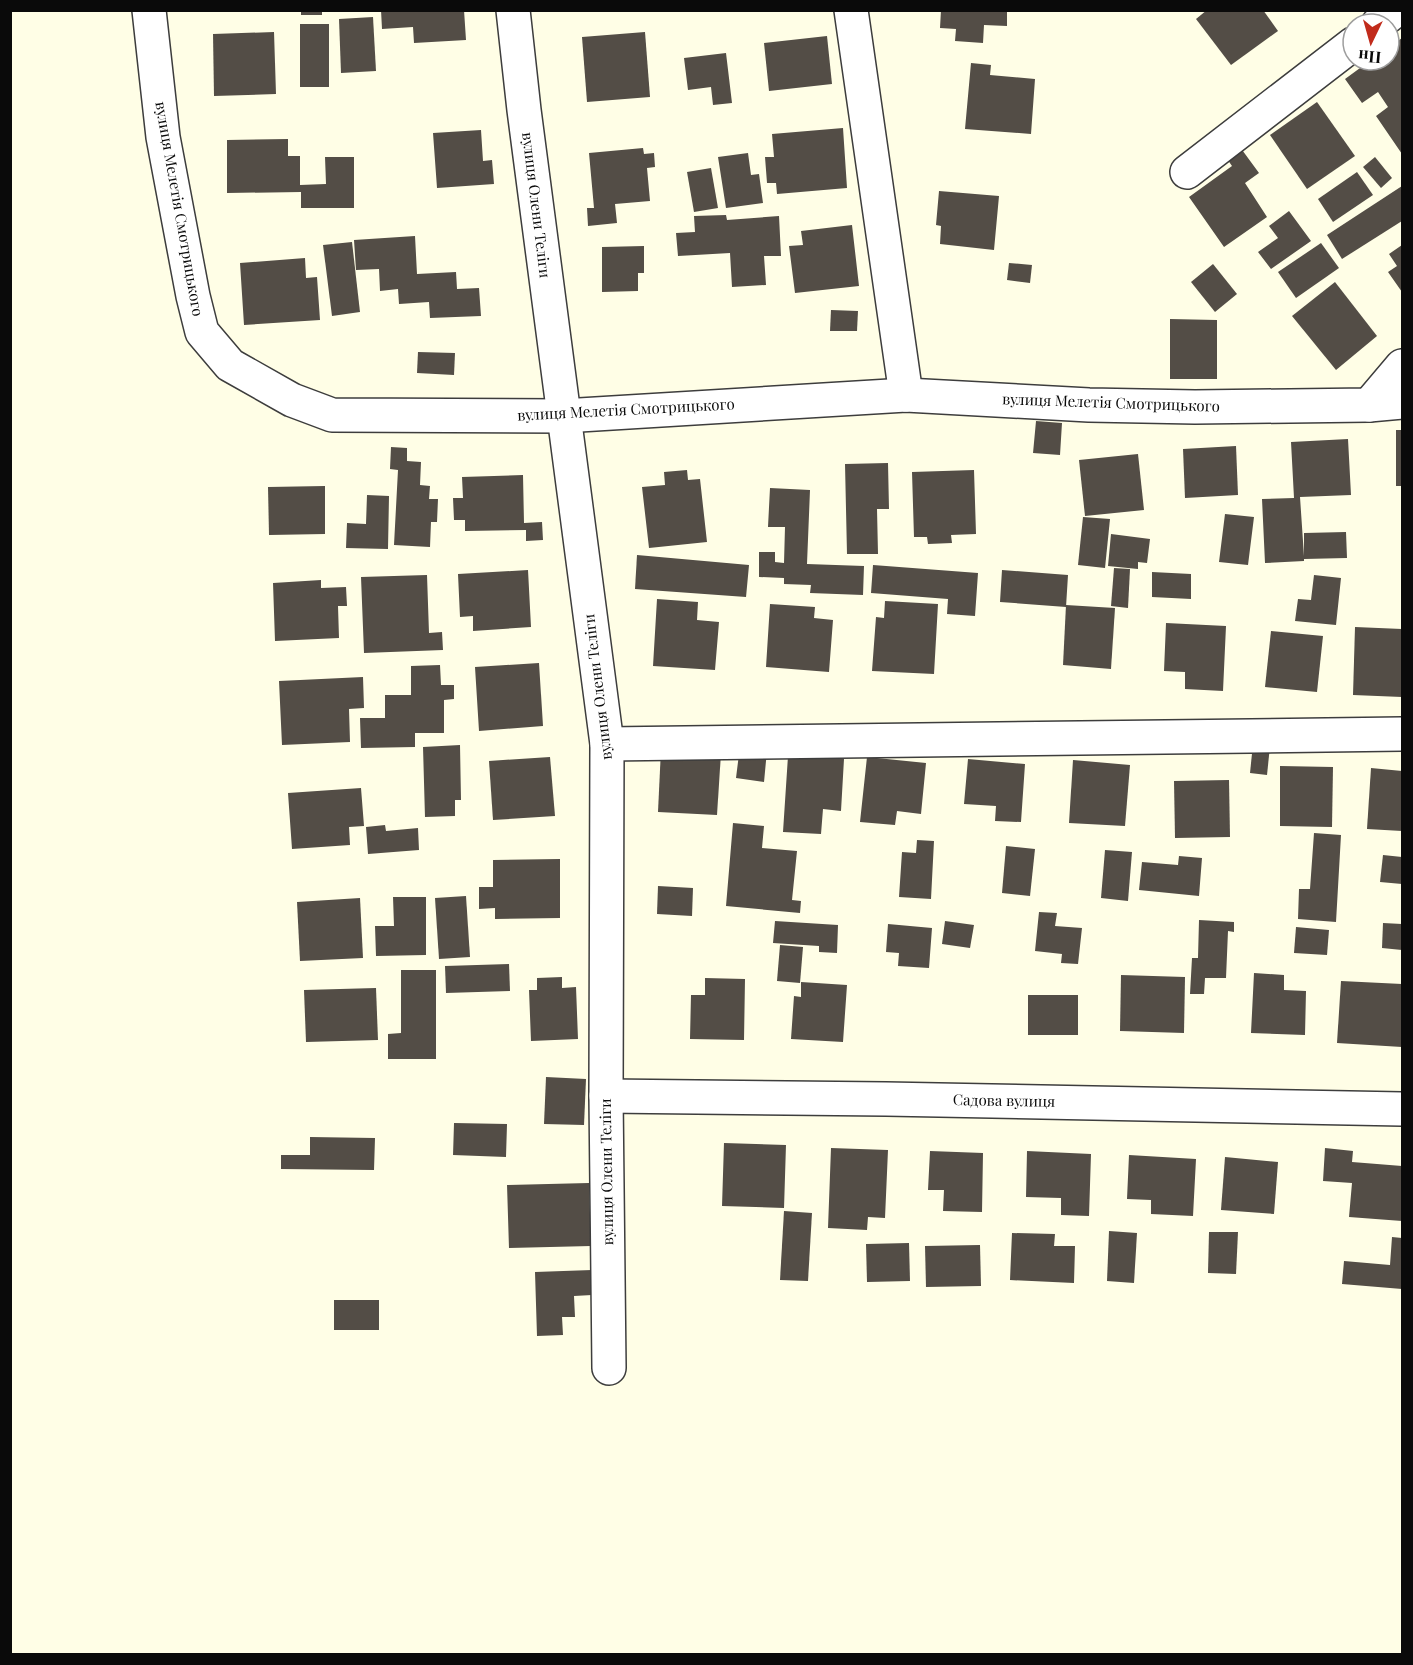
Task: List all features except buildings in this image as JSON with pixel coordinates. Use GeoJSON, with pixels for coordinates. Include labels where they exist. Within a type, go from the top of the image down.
{"type":"FeatureCollection","features":[{"type":"Feature","properties":{"kind":"street","name":"вулиця Мелетія Смотрицького"},"geometry":{"type":"LineString","coordinates":[[149,10],[163,137],[202,332],[230,365],[292,400],[332,415],[563,416],[906,395],[1100,405],[1195,407],[1369,405],[1402,402]]}},
{"type":"Feature","properties":{"kind":"street","name":"вулиця Олени Теліги"},"geometry":{"type":"LineString","coordinates":[[513,10],[563,416],[607,744],[606,1096],[609,1368]]}},
{"type":"Feature","properties":{"kind":"street"},"geometry":{"type":"LineString","coordinates":[[851,10],[906,395]]}},
{"type":"Feature","properties":{"kind":"street"},"geometry":{"type":"LineString","coordinates":[[1187,172],[1341,53]]}},
{"type":"Feature","properties":{"kind":"street"},"geometry":{"type":"LineString","coordinates":[[1369,405],[1402,366]]}},
{"type":"Feature","properties":{"kind":"street"},"geometry":{"type":"LineString","coordinates":[[607,744],[1402,734]]}},
{"type":"Feature","properties":{"kind":"street","name":"Садова вулиця"},"geometry":{"type":"LineString","coordinates":[[606,1096],[1402,1109]]}}]}
